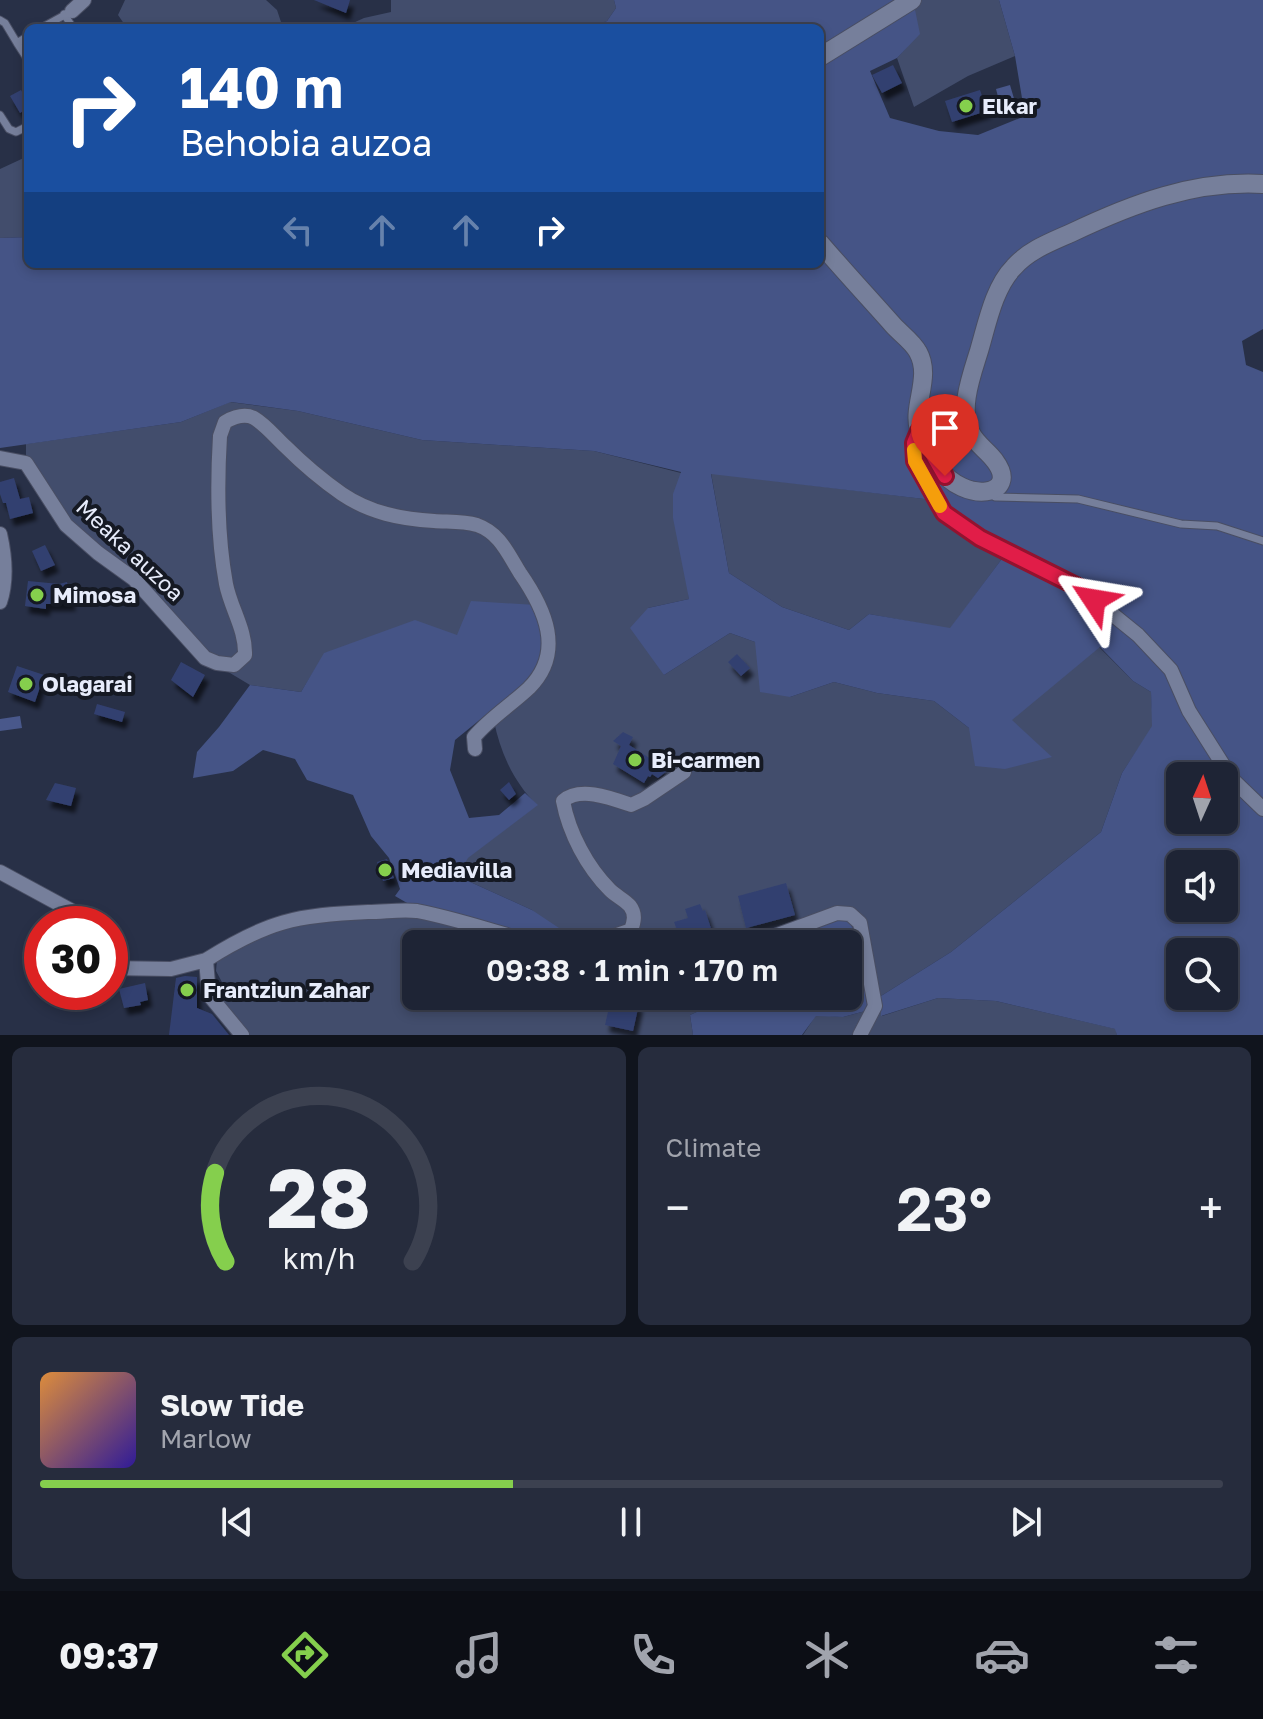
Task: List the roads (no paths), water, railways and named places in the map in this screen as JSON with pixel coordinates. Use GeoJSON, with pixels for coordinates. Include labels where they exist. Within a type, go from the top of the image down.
{"type":"FeatureCollection","features":[{"type":"Feature","properties":{"kind":"street"},"geometry":{"type":"LineString","coordinates":[[68,12],[84,0]]}},
{"type":"Feature","properties":{"kind":"street"},"geometry":{"type":"LineString","coordinates":[[824,55],[912,0]]}},
{"type":"Feature","properties":{"kind":"street"},"geometry":{"type":"LineString","coordinates":[[919,431],[945,476],[960,488],[989,493],[997,486],[999,467],[972,436],[966,406],[983,339],[1002,284],[1014,266],[1038,248],[1138,203],[1167,194],[1242,183],[1263,184]]}},
{"type":"Feature","properties":{"kind":"street"},"geometry":{"type":"LineString","coordinates":[[824,247],[918,352],[923,384],[919,431],[914,443],[915,461],[944,513],[980,538],[1080,588],[1138,635],[1171,670],[1189,711],[1232,779],[1263,809]]}},
{"type":"Feature","properties":{"kind":"street","name":"Meaka auzoa"},"geometry":{"type":"LineString","coordinates":[[0,458],[26,463],[66,525],[134,579],[205,658],[217,663],[234,665],[245,655],[246,641],[227,590],[219,542],[220,436],[225,422],[236,417],[254,418],[299,460],[361,506],[417,519],[466,522],[480,526],[496,536],[536,595],[550,641],[542,673],[530,687],[484,725],[474,737],[475,749]]}},
{"type":"Feature","properties":{"kind":"street"},"geometry":{"type":"LineString","coordinates":[[0,534],[4,550],[4,586],[0,602]]}},
{"type":"Feature","properties":{"kind":"street"},"geometry":{"type":"LineString","coordinates":[[631,930],[635,921],[632,908],[610,890],[582,852],[565,814],[563,801],[570,795],[582,794],[631,805],[684,772]]}},
{"type":"Feature","properties":{"kind":"street"},"geometry":{"type":"LineString","coordinates":[[0,872],[63,906]]}},
{"type":"Feature","properties":{"kind":"street"},"geometry":{"type":"LineString","coordinates":[[128,968],[171,969],[206,960],[241,937],[298,917],[413,910],[485,930]]}},
{"type":"Feature","properties":{"kind":"street"},"geometry":{"type":"LineString","coordinates":[[791,930],[837,913],[850,914],[860,923],[861,930]]}},
{"type":"Feature","properties":{"kind":"street"},"geometry":{"type":"LineString","coordinates":[[860,1035],[875,1006],[862,934]]}},
{"type":"Feature","properties":{"kind":"street"},"geometry":{"type":"LineString","coordinates":[[206,960],[209,995],[242,1035]]}},
{"type":"Feature","properties":{"kind":"lane"},"geometry":{"type":"LineString","coordinates":[[48,24],[68,12],[72,24]]}},
{"type":"Feature","properties":{"kind":"lane"},"geometry":{"type":"LineString","coordinates":[[0,20],[24,54]]}},
{"type":"Feature","properties":{"kind":"lane"},"geometry":{"type":"LineString","coordinates":[[17,43],[24,39]]}},
{"type":"Feature","properties":{"kind":"lane"},"geometry":{"type":"LineString","coordinates":[[0,115],[9,129],[16,132],[24,128]]}},
{"type":"Feature","properties":{"kind":"lane"},"geometry":{"type":"LineString","coordinates":[[989,493],[995,497],[1078,499],[1181,524],[1217,526],[1263,541]]}},
{"type":"Feature","properties":{"kind":"place","name":"Elkar"},"geometry":{"type":"Point","coordinates":[966,106]}},
{"type":"Feature","properties":{"kind":"place","name":"Mimosa"},"geometry":{"type":"Point","coordinates":[37,595]}},
{"type":"Feature","properties":{"kind":"place","name":"Olagarai"},"geometry":{"type":"Point","coordinates":[26,684]}},
{"type":"Feature","properties":{"kind":"place","name":"Bi-carmen"},"geometry":{"type":"Point","coordinates":[635,760]}},
{"type":"Feature","properties":{"kind":"place","name":"Mediavilla"},"geometry":{"type":"Point","coordinates":[385,870]}},
{"type":"Feature","properties":{"kind":"place","name":"Frantziun Zahar"},"geometry":{"type":"Point","coordinates":[187,990]}}]}
